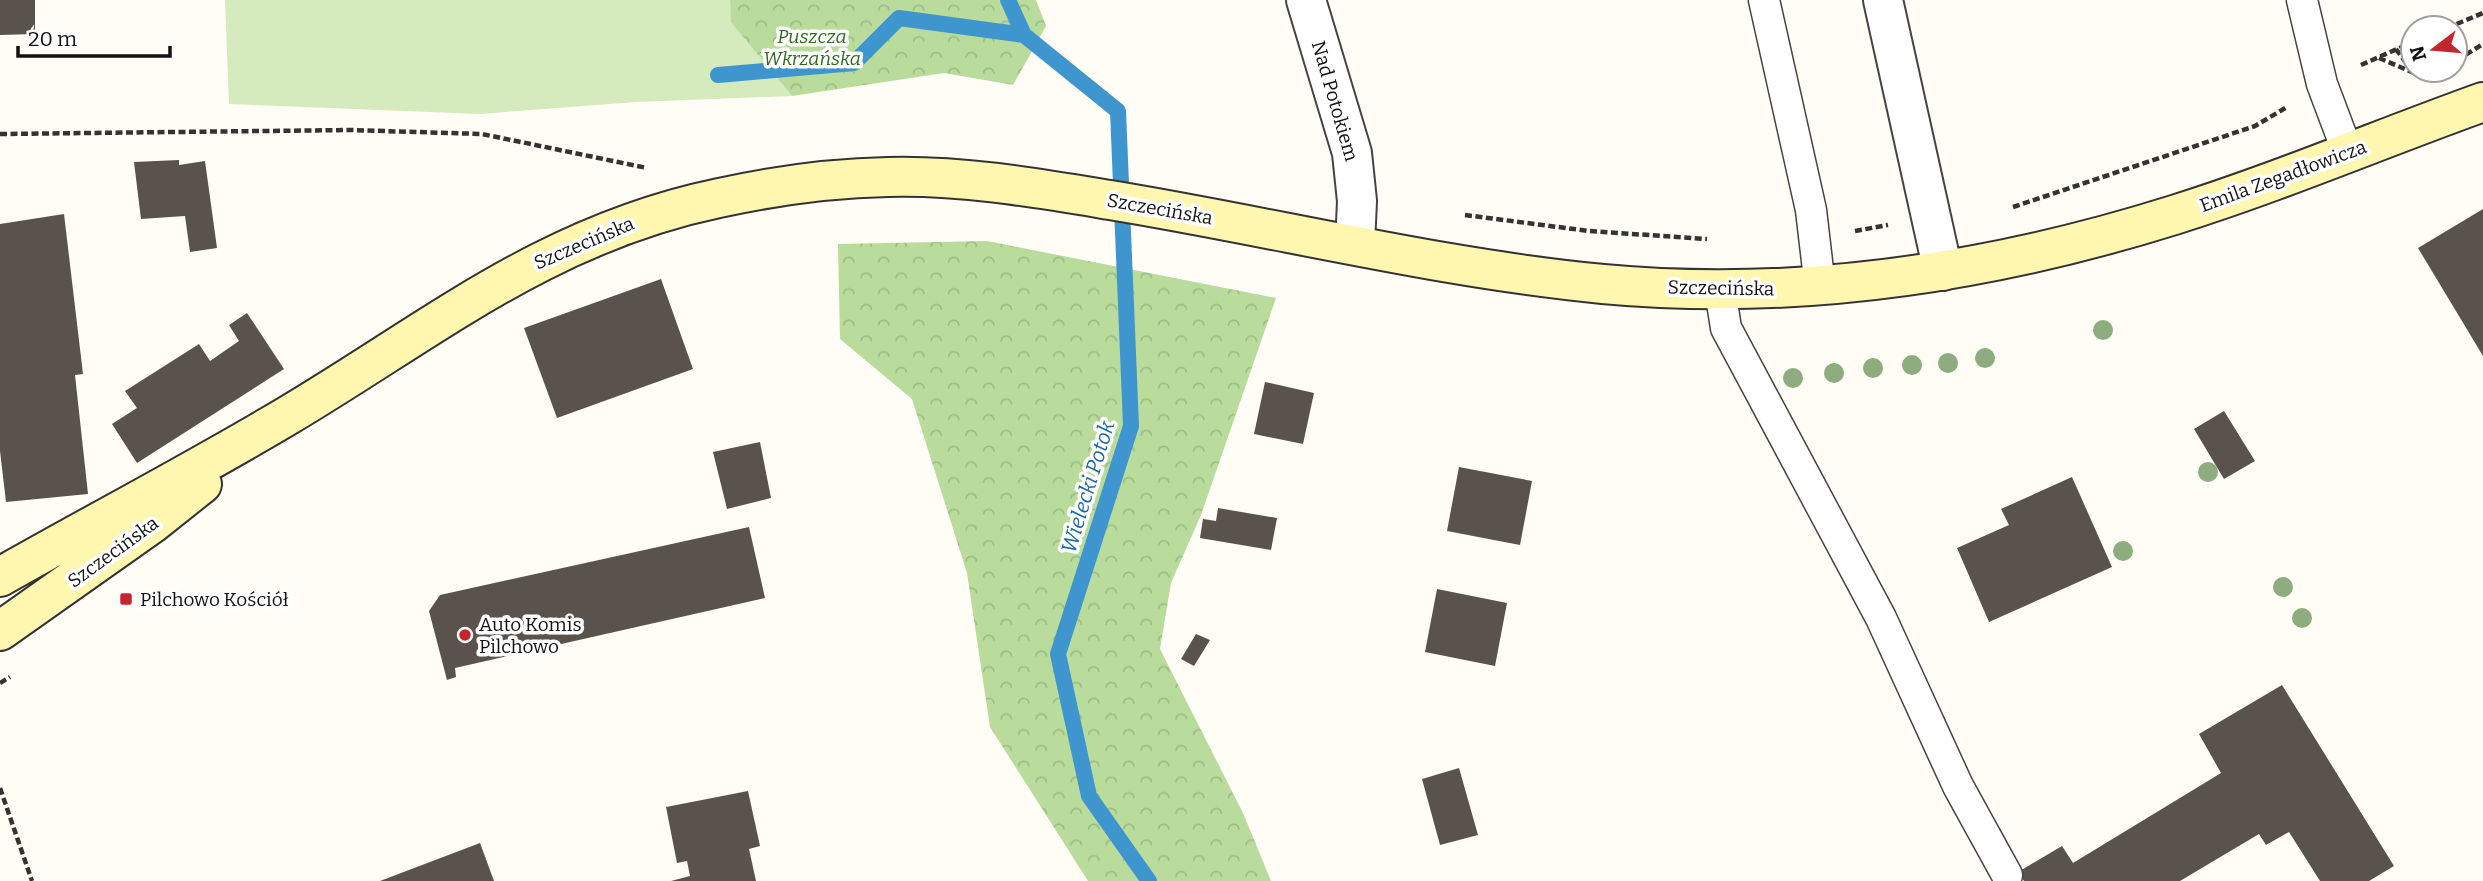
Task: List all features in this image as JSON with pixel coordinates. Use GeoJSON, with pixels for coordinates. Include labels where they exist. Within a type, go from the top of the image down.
{"type":"FeatureCollection","features":[{"type":"Feature","properties":{"kind":"main road","name":"Emila Zegadłowicza"},"geometry":{"type":"LineString","coordinates":[[2080,242],[2175,215],[2483,102]]}},
{"type":"Feature","properties":{"kind":"main road","name":"Szczecińska"},"geometry":{"type":"LineString","coordinates":[[0,577],[288,415],[513,274],[639,220],[711,200],[824,180],[893,176],[1020,186],[1200,215],[1490,269],[1604,284],[1720,290],[1819,286],[1943,271],[2080,242]]}},
{"type":"Feature","properties":{"kind":"main road","name":"Szczecińska"},"geometry":{"type":"LineString","coordinates":[[0,631],[153,523],[288,415]]}},
{"type":"Feature","properties":{"kind":"street","name":"Nad Potokiem"},"geometry":{"type":"LineString","coordinates":[[1306,0],[1352,153],[1357,201],[1355,245]]}},
{"type":"Feature","properties":{"kind":"street"},"geometry":{"type":"LineString","coordinates":[[1883,0],[1943,271]]}},
{"type":"Feature","properties":{"kind":"lane"},"geometry":{"type":"LineString","coordinates":[[1764,0],[1811,210],[1819,286]]}},
{"type":"Feature","properties":{"kind":"lane"},"geometry":{"type":"LineString","coordinates":[[2302,0],[2322,84],[2348,153]]}},
{"type":"Feature","properties":{"kind":"lane"},"geometry":{"type":"LineString","coordinates":[[1720,290],[1726,328],[1870,596],[1958,786],[2007,875]]}},
{"type":"Feature","properties":{"kind":"path"},"geometry":{"type":"LineString","coordinates":[[2399,48],[2379,58],[2399,67]]}},
{"type":"Feature","properties":{"kind":"path"},"geometry":{"type":"LineString","coordinates":[[2396,49],[2399,53]]}},
{"type":"Feature","properties":{"kind":"path"},"geometry":{"type":"LineString","coordinates":[[0,134],[350,130],[482,134],[658,170]]}},
{"type":"Feature","properties":{"kind":"path"},"geometry":{"type":"LineString","coordinates":[[0,788],[32,881]]}},
{"type":"Feature","properties":{"kind":"green space"},"geometry":{"type":"Polygon","coordinates":[[[225,0],[730,0],[732,22],[792,96],[636,102],[480,114],[229,104],[225,0]]]}},
{"type":"Feature","properties":{"kind":"green space","name":"Puszcza Wkrzańska"},"geometry":{"type":"Polygon","coordinates":[[[730,0],[1036,0],[1046,26],[1013,85],[944,73],[792,96],[731,22],[730,0]]]}},
{"type":"Feature","properties":{"kind":"green space"},"geometry":{"type":"Polygon","coordinates":[[[987,241],[1276,298],[1201,515],[1171,583],[1160,649],[1243,813],[1271,881],[1088,881],[990,727],[967,573],[912,399],[840,339],[838,244],[987,241]]]}},
{"type":"Feature","properties":{"kind":"building"},"geometry":{"type":"Polygon","coordinates":[[[0,0],[35,0],[35,34],[0,35],[0,0]]]}},
{"type":"Feature","properties":{"kind":"building"},"geometry":{"type":"Polygon","coordinates":[[[179,160],[179,165],[205,161],[217,248],[190,252],[185,216],[141,219],[134,162],[179,160]]]}},
{"type":"Feature","properties":{"kind":"building"},"geometry":{"type":"Polygon","coordinates":[[[2483,209],[2483,356],[2418,248],[2483,209]]]}},
{"type":"Feature","properties":{"kind":"building"},"geometry":{"type":"Polygon","coordinates":[[[64,214],[83,374],[75,375],[88,494],[6,502],[0,451],[0,224],[64,214]]]}},
{"type":"Feature","properties":{"kind":"building"},"geometry":{"type":"Polygon","coordinates":[[[661,279],[693,369],[557,418],[524,328],[661,279]]]}},
{"type":"Feature","properties":{"kind":"building"},"geometry":{"type":"Polygon","coordinates":[[[247,313],[284,369],[137,463],[112,424],[137,408],[125,391],[199,344],[210,361],[239,341],[229,325],[247,313]]]}},
{"type":"Feature","properties":{"kind":"building"},"geometry":{"type":"Polygon","coordinates":[[[1265,382],[1314,393],[1303,444],[1254,434],[1265,382]]]}},
{"type":"Feature","properties":{"kind":"building"},"geometry":{"type":"Polygon","coordinates":[[[2224,411],[2255,461],[2224,479],[2194,429],[2224,411]]]}},
{"type":"Feature","properties":{"kind":"building"},"geometry":{"type":"Polygon","coordinates":[[[760,442],[771,498],[727,509],[713,452],[760,442]]]}},
{"type":"Feature","properties":{"kind":"building"},"geometry":{"type":"Polygon","coordinates":[[[1459,467],[1532,481],[1520,545],[1447,531],[1459,467]]]}},
{"type":"Feature","properties":{"kind":"building"},"geometry":{"type":"Polygon","coordinates":[[[2072,477],[2112,567],[1989,622],[1957,548],[2009,525],[2001,509],[2072,477]]]}},
{"type":"Feature","properties":{"kind":"building"},"geometry":{"type":"Polygon","coordinates":[[[1218,508],[1277,518],[1271,550],[1200,538],[1203,519],[1216,521],[1218,508]]]}},
{"type":"Feature","properties":{"kind":"building"},"geometry":{"type":"Polygon","coordinates":[[[749,527],[765,598],[455,668],[456,677],[447,680],[429,611],[440,595],[749,527]]]}},
{"type":"Feature","properties":{"kind":"building"},"geometry":{"type":"Polygon","coordinates":[[[1437,589],[1507,603],[1495,666],[1425,652],[1437,589]]]}},
{"type":"Feature","properties":{"kind":"building"},"geometry":{"type":"Polygon","coordinates":[[[1196,634],[1210,640],[1194,666],[1181,659],[1196,634]]]}},
{"type":"Feature","properties":{"kind":"building"},"geometry":{"type":"Polygon","coordinates":[[[2282,685],[2394,866],[2369,881],[2320,881],[2289,832],[2266,845],[2259,834],[2180,881],[2024,881],[2018,872],[2062,846],[2073,863],[2221,773],[2199,734],[2282,685]]]}},
{"type":"Feature","properties":{"kind":"building"},"geometry":{"type":"Polygon","coordinates":[[[1459,768],[1478,835],[1440,845],[1422,779],[1459,768]]]}},
{"type":"Feature","properties":{"kind":"building"},"geometry":{"type":"Polygon","coordinates":[[[748,791],[760,846],[749,849],[756,881],[671,881],[690,876],[687,861],[677,863],[666,807],[748,791]]]}},
{"type":"Feature","properties":{"kind":"building"},"geometry":{"type":"Polygon","coordinates":[[[480,843],[494,881],[380,881],[480,843]]]}},
{"type":"Feature","properties":{"kind":"waterway","name":"Wielecki Potok"},"geometry":{"type":"LineString","coordinates":[[1008,0],[1024,35],[1118,111],[1131,426],[1058,654],[1089,796],[1149,881]]}},
{"type":"Feature","properties":{"kind":"waterway"},"geometry":{"type":"LineString","coordinates":[[718,75],[854,63],[899,18],[1024,35]]}},
{"type":"Feature","properties":{"kind":"place","name":"Pilchowo Kościół"},"geometry":{"type":"Point","coordinates":[126,599]}},
{"type":"Feature","properties":{"kind":"place","name":"Auto Komis Pilchowo"},"geometry":{"type":"Point","coordinates":[465,635]}}]}
